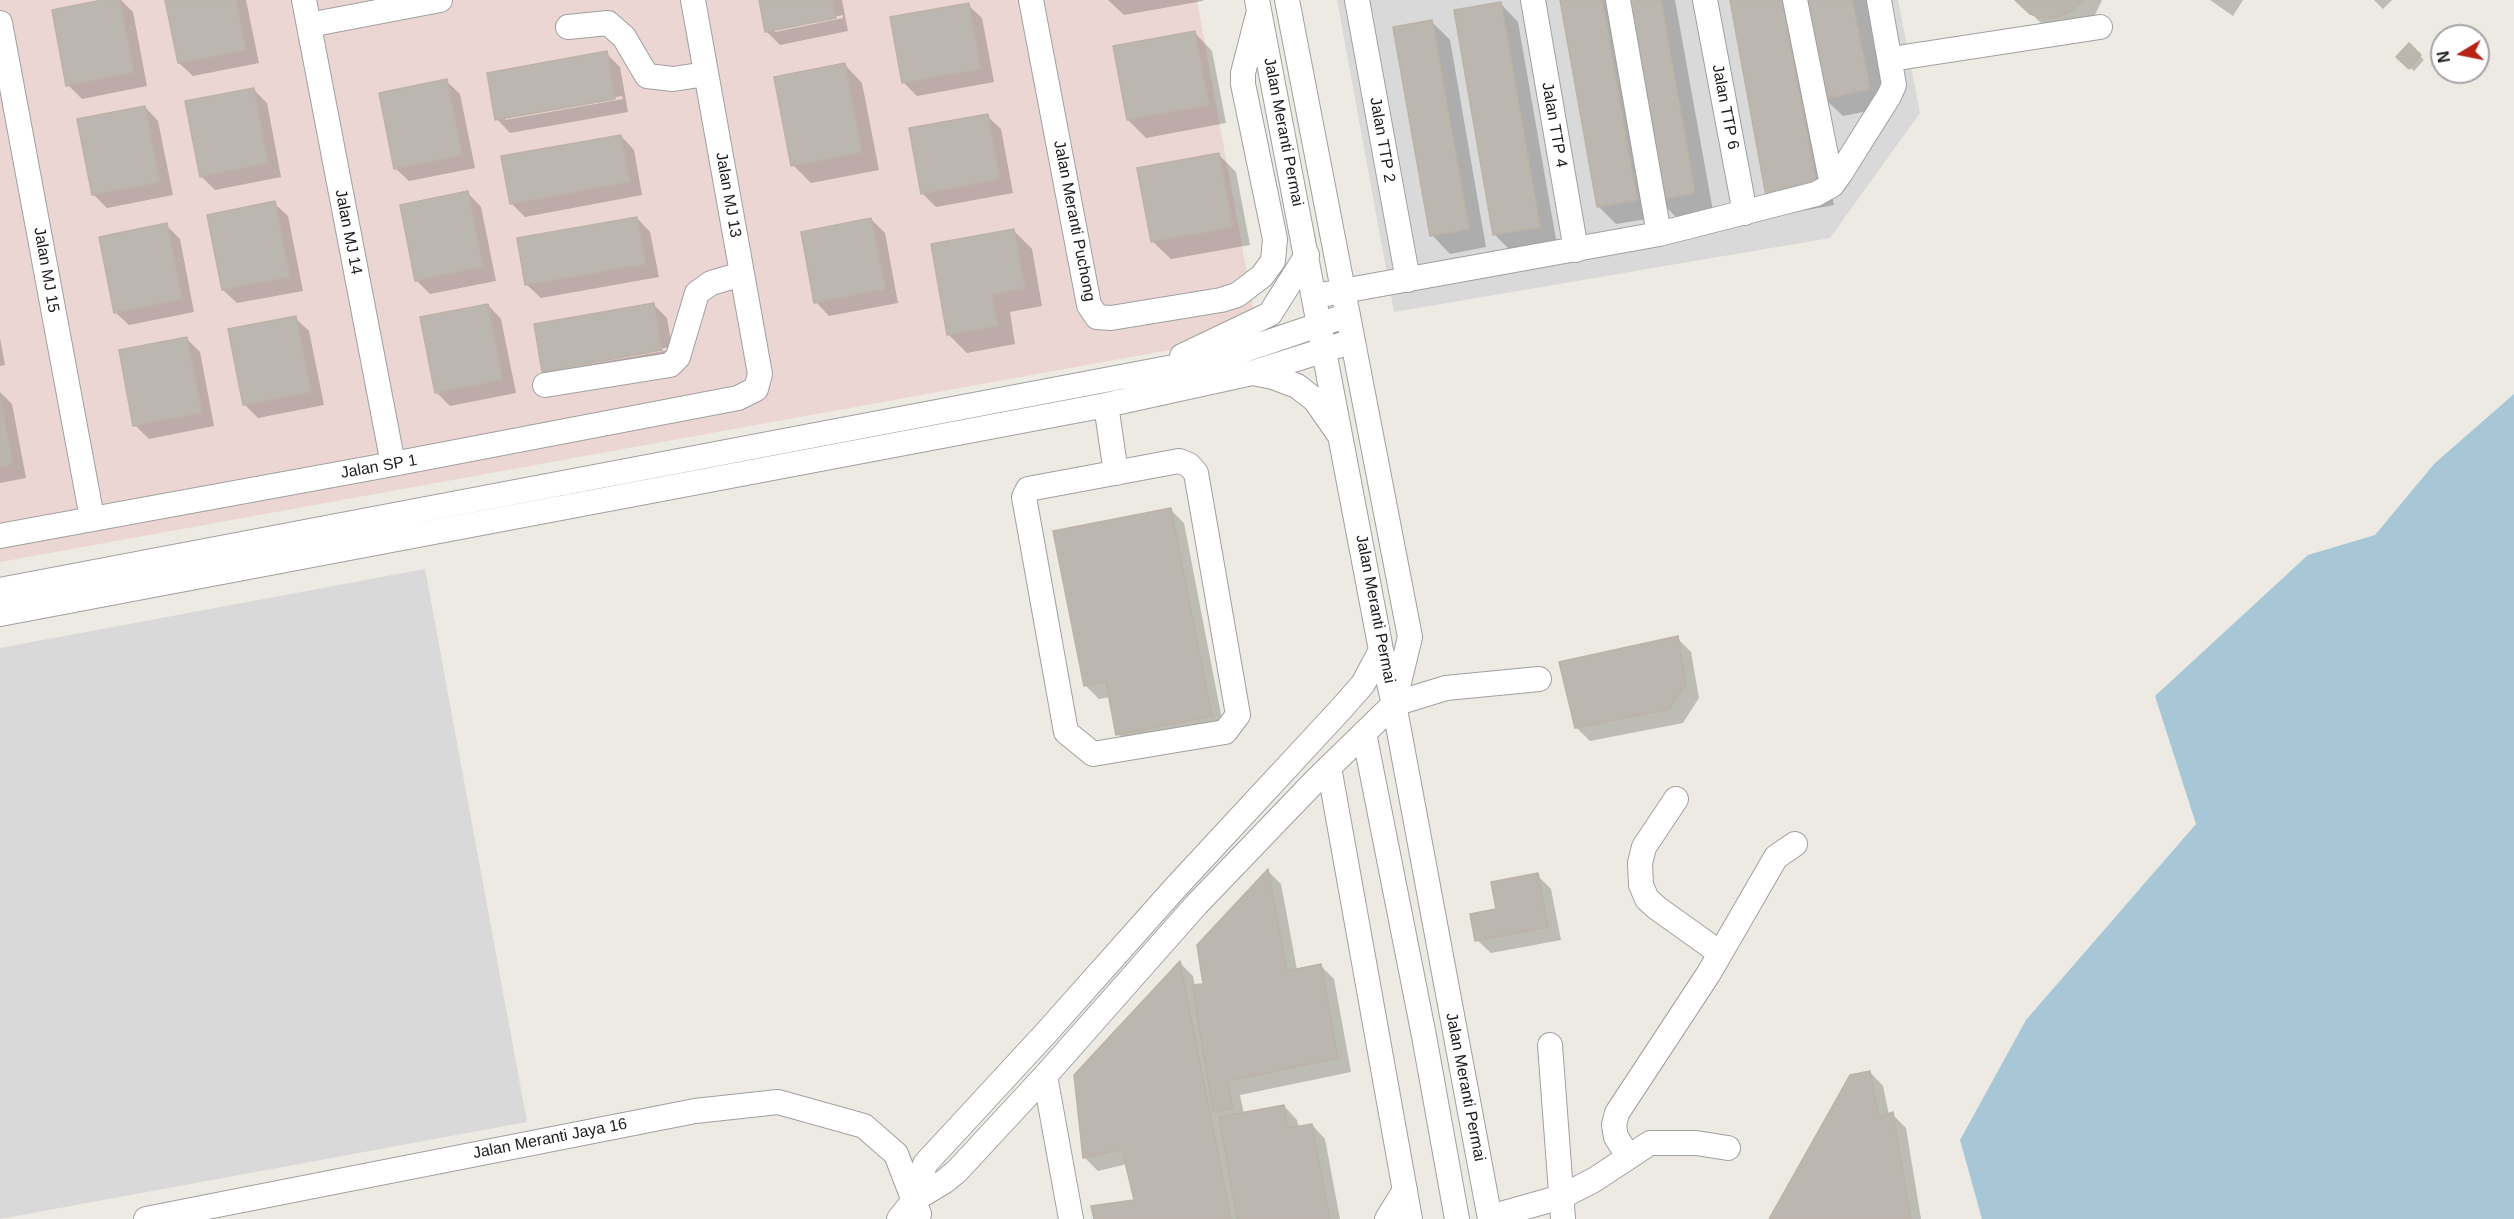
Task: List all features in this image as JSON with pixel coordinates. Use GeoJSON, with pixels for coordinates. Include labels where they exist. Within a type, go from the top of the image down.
{"type":"FeatureCollection","features":[{"type":"Feature","properties":{"kind":"street","name":"Jalan MJ 14"},"geometry":{"type":"LineString","coordinates":[[304,0],[393,464]]}},
{"type":"Feature","properties":{"kind":"street"},"geometry":{"type":"LineString","coordinates":[[309,25],[440,0]]}},
{"type":"Feature","properties":{"kind":"street","name":"Jalan MJ 13"},"geometry":{"type":"LineString","coordinates":[[693,0],[760,374],[756,388]]}},
{"type":"Feature","properties":{"kind":"street","name":"Jalan Meranti Puchong"},"geometry":{"type":"LineString","coordinates":[[1031,0],[1089,305],[1097,317],[1111,318],[1221,300],[1237,295],[1262,276],[1273,261],[1275,239],[1243,84],[1243,72],[1258,5]]}},
{"type":"Feature","properties":{"kind":"street"},"geometry":{"type":"LineString","coordinates":[[1287,0],[1410,637],[1394,704]]}},
{"type":"Feature","properties":{"kind":"street","name":"Jalan TTP 2"},"geometry":{"type":"LineString","coordinates":[[1357,0],[1408,279]]}},
{"type":"Feature","properties":{"kind":"street","name":"Jalan TTP 4"},"geometry":{"type":"LineString","coordinates":[[1533,0],[1576,250]]}},
{"type":"Feature","properties":{"kind":"street"},"geometry":{"type":"LineString","coordinates":[[1618,0],[1659,234]]}},
{"type":"Feature","properties":{"kind":"street","name":"Jalan TTP 6"},"geometry":{"type":"LineString","coordinates":[[1705,0],[1745,213]]}},
{"type":"Feature","properties":{"kind":"street"},"geometry":{"type":"LineString","coordinates":[[1795,0],[1832,185]]}},
{"type":"Feature","properties":{"kind":"street"},"geometry":{"type":"LineString","coordinates":[[1315,296],[1659,234],[1816,194],[1832,185],[1894,85],[1879,0]]}},
{"type":"Feature","properties":{"kind":"street","name":"Jalan Meranti Permai"},"geometry":{"type":"LineString","coordinates":[[1258,5],[1343,440],[1381,650],[1394,704],[1490,1218]]}},
{"type":"Feature","properties":{"kind":"street","name":"Jalan MJ 15"},"geometry":{"type":"LineString","coordinates":[[0,22],[92,518]]}},
{"type":"Feature","properties":{"kind":"street"},"geometry":{"type":"LineString","coordinates":[[568,27],[608,23],[624,37],[647,76],[673,79],[706,74]]}},
{"type":"Feature","properties":{"kind":"street"},"geometry":{"type":"LineString","coordinates":[[1891,59],[2100,27]]}},
{"type":"Feature","properties":{"kind":"street"},"geometry":{"type":"LineString","coordinates":[[1150,371],[1270,314],[1307,255]]}},
{"type":"Feature","properties":{"kind":"street"},"geometry":{"type":"LineString","coordinates":[[545,385],[670,364],[678,357],[697,293],[711,283],[742,274]]}},
{"type":"Feature","properties":{"kind":"street"},"geometry":{"type":"LineString","coordinates":[[0,590],[1221,358],[1348,315]]}},
{"type":"Feature","properties":{"kind":"street"},"geometry":{"type":"LineString","coordinates":[[0,614],[1106,405],[1252,373],[1353,341]]}},
{"type":"Feature","properties":{"kind":"street"},"geometry":{"type":"LineString","coordinates":[[1252,373],[1273,377],[1297,386],[1315,400],[1343,440]]}},
{"type":"Feature","properties":{"kind":"street","name":"Jalan SP 1"},"geometry":{"type":"LineString","coordinates":[[0,536],[738,398],[756,388]]}},
{"type":"Feature","properties":{"kind":"street"},"geometry":{"type":"LineString","coordinates":[[1106,405],[1116,473]]}},
{"type":"Feature","properties":{"kind":"street"},"geometry":{"type":"LineString","coordinates":[[1179,461],[1189,465],[1196,473],[1238,715],[1225,732],[1094,754],[1066,732],[1024,496],[1028,489],[1116,473],[1179,461]]}},
{"type":"Feature","properties":{"kind":"street"},"geometry":{"type":"LineString","coordinates":[[918,1209],[924,1164],[1341,709],[1363,684],[1381,650]]}},
{"type":"Feature","properties":{"kind":"street"},"geometry":{"type":"LineString","coordinates":[[899,1219],[918,1209],[957,1171],[1045,1076],[1196,905],[1329,767],[1394,704],[1446,688],[1539,679]]}},
{"type":"Feature","properties":{"kind":"street","name":"Jalan Meranti Permai"},"geometry":{"type":"LineString","coordinates":[[1364,733],[1418,1002],[1457,1219]]}},
{"type":"Feature","properties":{"kind":"street"},"geometry":{"type":"LineString","coordinates":[[1329,767],[1410,1219]]}},
{"type":"Feature","properties":{"kind":"street"},"geometry":{"type":"LineString","coordinates":[[1676,799],[1644,847],[1640,863],[1641,885],[1647,899],[1657,908],[1720,953]]}},
{"type":"Feature","properties":{"kind":"street"},"geometry":{"type":"LineString","coordinates":[[1628,1156],[1616,1137],[1614,1125],[1617,1113],[1720,953],[1776,857],[1795,844]]}},
{"type":"Feature","properties":{"kind":"street"},"geometry":{"type":"LineString","coordinates":[[1550,1045],[1562,1208]]}},
{"type":"Feature","properties":{"kind":"street"},"geometry":{"type":"LineString","coordinates":[[1045,1076],[1071,1219]]}},
{"type":"Feature","properties":{"kind":"street","name":"Jalan Meranti Jaya 16"},"geometry":{"type":"LineString","coordinates":[[157,1218],[695,1111],[778,1102],[864,1126],[896,1154],[918,1209]]}},
{"type":"Feature","properties":{"kind":"street"},"geometry":{"type":"LineString","coordinates":[[1490,1218],[1562,1208],[1594,1180],[1650,1143],[1696,1143],[1728,1148]]}},
{"type":"Feature","properties":{"kind":"street"},"geometry":{"type":"LineString","coordinates":[[1387,1219],[1405,1190]]}},
{"type":"Feature","properties":{"kind":"shaded area"},"geometry":{"type":"Polygon","coordinates":[[[0,0],[1197,0],[1258,334],[0,562],[0,0]]]}},
{"type":"Feature","properties":{"kind":"shaded area"},"geometry":{"type":"Polygon","coordinates":[[[1337,0],[1898,0],[1920,113],[1830,238],[1394,312],[1337,0]]]}},
{"type":"Feature","properties":{"kind":"shaded area"},"geometry":{"type":"Polygon","coordinates":[[[425,569],[527,1122],[0,1219],[0,648],[425,569]]]}},
{"type":"Feature","properties":{"kind":"water"},"geometry":{"type":"Polygon","coordinates":[[[2514,394],[2514,1219],[1982,1219],[1960,1140],[2026,1020],[2196,824],[2155,696],[2308,555],[2375,535],[2435,463],[2514,394]]]}},
{"type":"Feature","properties":{"kind":"building"},"geometry":{"type":"Polygon","coordinates":[[[102,0],[120,0],[134,72],[66,86],[52,10],[102,0]]]}},
{"type":"Feature","properties":{"kind":"building"},"geometry":{"type":"Polygon","coordinates":[[[165,0],[236,0],[246,50],[178,63],[165,0]]]}},
{"type":"Feature","properties":{"kind":"building"},"geometry":{"type":"Polygon","coordinates":[[[759,0],[832,0],[836,18],[765,32],[759,0]]]}},
{"type":"Feature","properties":{"kind":"building"},"geometry":{"type":"Polygon","coordinates":[[[1560,0],[1602,0],[1637,200],[1597,207],[1560,0]]]}},
{"type":"Feature","properties":{"kind":"building"},"geometry":{"type":"Polygon","coordinates":[[[1621,0],[1661,0],[1695,193],[1657,200],[1621,0]]]}},
{"type":"Feature","properties":{"kind":"building"},"geometry":{"type":"Polygon","coordinates":[[[1730,0],[1782,0],[1817,187],[1766,196],[1730,0]]]}},
{"type":"Feature","properties":{"kind":"building"},"geometry":{"type":"Polygon","coordinates":[[[1803,0],[1852,0],[1870,89],[1823,99],[1803,0]]]}},
{"type":"Feature","properties":{"kind":"building"},"geometry":{"type":"Polygon","coordinates":[[[2015,0],[2083,0],[2070,12],[2057,17],[2043,18],[2030,14],[2015,0]]]}},
{"type":"Feature","properties":{"kind":"building"},"geometry":{"type":"Polygon","coordinates":[[[1501,2],[1540,227],[1493,235],[1454,10],[1501,2]]]}},
{"type":"Feature","properties":{"kind":"building"},"geometry":{"type":"Polygon","coordinates":[[[969,3],[981,69],[902,83],[890,17],[969,3]]]}},
{"type":"Feature","properties":{"kind":"building"},"geometry":{"type":"Polygon","coordinates":[[[1432,20],[1469,229],[1430,236],[1393,27],[1432,20]]]}},
{"type":"Feature","properties":{"kind":"building"},"geometry":{"type":"Polygon","coordinates":[[[1195,31],[1209,105],[1127,120],[1113,46],[1195,31]]]}},
{"type":"Feature","properties":{"kind":"building"},"geometry":{"type":"Polygon","coordinates":[[[2409,43],[2421,55],[2409,69],[2396,57],[2409,43]]]}},
{"type":"Feature","properties":{"kind":"building"},"geometry":{"type":"Polygon","coordinates":[[[607,51],[615,99],[495,120],[487,73],[607,51]]]}},
{"type":"Feature","properties":{"kind":"building"},"geometry":{"type":"Polygon","coordinates":[[[845,63],[862,152],[791,166],[774,77],[845,63]]]}},
{"type":"Feature","properties":{"kind":"building"},"geometry":{"type":"Polygon","coordinates":[[[447,79],[462,155],[394,169],[379,93],[447,79]]]}},
{"type":"Feature","properties":{"kind":"building"},"geometry":{"type":"Polygon","coordinates":[[[254,88],[268,163],[200,177],[185,101],[254,88]]]}},
{"type":"Feature","properties":{"kind":"building"},"geometry":{"type":"Polygon","coordinates":[[[145,106],[160,182],[92,195],[77,119],[145,106]]]}},
{"type":"Feature","properties":{"kind":"building"},"geometry":{"type":"Polygon","coordinates":[[[988,114],[1000,179],[921,194],[909,128],[988,114]]]}},
{"type":"Feature","properties":{"kind":"building"},"geometry":{"type":"Polygon","coordinates":[[[621,135],[630,182],[510,204],[501,156],[621,135]]]}},
{"type":"Feature","properties":{"kind":"building"},"geometry":{"type":"Polygon","coordinates":[[[1219,153],[1233,227],[1151,242],[1137,168],[1219,153]]]}},
{"type":"Feature","properties":{"kind":"building"},"geometry":{"type":"Polygon","coordinates":[[[468,191],[483,267],[415,281],[400,205],[468,191]]]}},
{"type":"Feature","properties":{"kind":"building"},"geometry":{"type":"Polygon","coordinates":[[[275,201],[290,277],[222,290],[207,215],[275,201]]]}},
{"type":"Feature","properties":{"kind":"building"},"geometry":{"type":"Polygon","coordinates":[[[637,217],[646,264],[525,285],[517,238],[637,217]]]}},
{"type":"Feature","properties":{"kind":"building"},"geometry":{"type":"Polygon","coordinates":[[[871,218],[886,289],[814,303],[801,232],[871,218]]]}},
{"type":"Feature","properties":{"kind":"building"},"geometry":{"type":"Polygon","coordinates":[[[167,223],[182,299],[114,313],[99,237],[167,223]]]}},
{"type":"Feature","properties":{"kind":"building"},"geometry":{"type":"Polygon","coordinates":[[[1014,229],[1025,288],[992,295],[998,326],[947,335],[931,244],[1014,229]]]}},
{"type":"Feature","properties":{"kind":"building"},"geometry":{"type":"Polygon","coordinates":[[[654,303],[662,350],[542,372],[534,324],[654,303]]]}},
{"type":"Feature","properties":{"kind":"building"},"geometry":{"type":"Polygon","coordinates":[[[488,304],[503,380],[435,393],[420,317],[488,304]]]}},
{"type":"Feature","properties":{"kind":"building"},"geometry":{"type":"Polygon","coordinates":[[[296,316],[311,392],[243,405],[228,329],[296,316]]]}},
{"type":"Feature","properties":{"kind":"building"},"geometry":{"type":"Polygon","coordinates":[[[187,337],[202,413],[133,426],[119,350],[187,337]]]}},
{"type":"Feature","properties":{"kind":"building"},"geometry":{"type":"Polygon","coordinates":[[[0,396],[13,464],[0,467],[0,396]]]}},
{"type":"Feature","properties":{"kind":"building"},"geometry":{"type":"Polygon","coordinates":[[[1171,508],[1212,716],[1116,735],[1106,682],[1084,686],[1053,531],[1171,508]]]}},
{"type":"Feature","properties":{"kind":"building"},"geometry":{"type":"Polygon","coordinates":[[[1678,636],[1686,684],[1669,709],[1575,728],[1559,662],[1678,636]]]}},
{"type":"Feature","properties":{"kind":"building"},"geometry":{"type":"Polygon","coordinates":[[[1268,869],[1287,971],[1321,964],[1338,1058],[1228,1081],[1233,1108],[1213,1112],[1192,985],[1203,984],[1197,945],[1268,869]]]}},
{"type":"Feature","properties":{"kind":"building"},"geometry":{"type":"Polygon","coordinates":[[[1538,873],[1548,927],[1475,941],[1470,914],[1496,909],[1491,882],[1538,873]]]}},
{"type":"Feature","properties":{"kind":"building"},"geometry":{"type":"Polygon","coordinates":[[[1180,961],[1231,1219],[1094,1219],[1091,1206],[1134,1200],[1122,1149],[1083,1158],[1074,1075],[1180,961]]]}},
{"type":"Feature","properties":{"kind":"building"},"geometry":{"type":"Polygon","coordinates":[[[1870,1071],[1879,1117],[1893,1112],[1911,1219],[1769,1219],[1850,1075],[1870,1071]]]}},
{"type":"Feature","properties":{"kind":"building"},"geometry":{"type":"Polygon","coordinates":[[[1284,1105],[1288,1128],[1312,1124],[1330,1219],[1237,1219],[1219,1117],[1284,1105]]]}}]}
